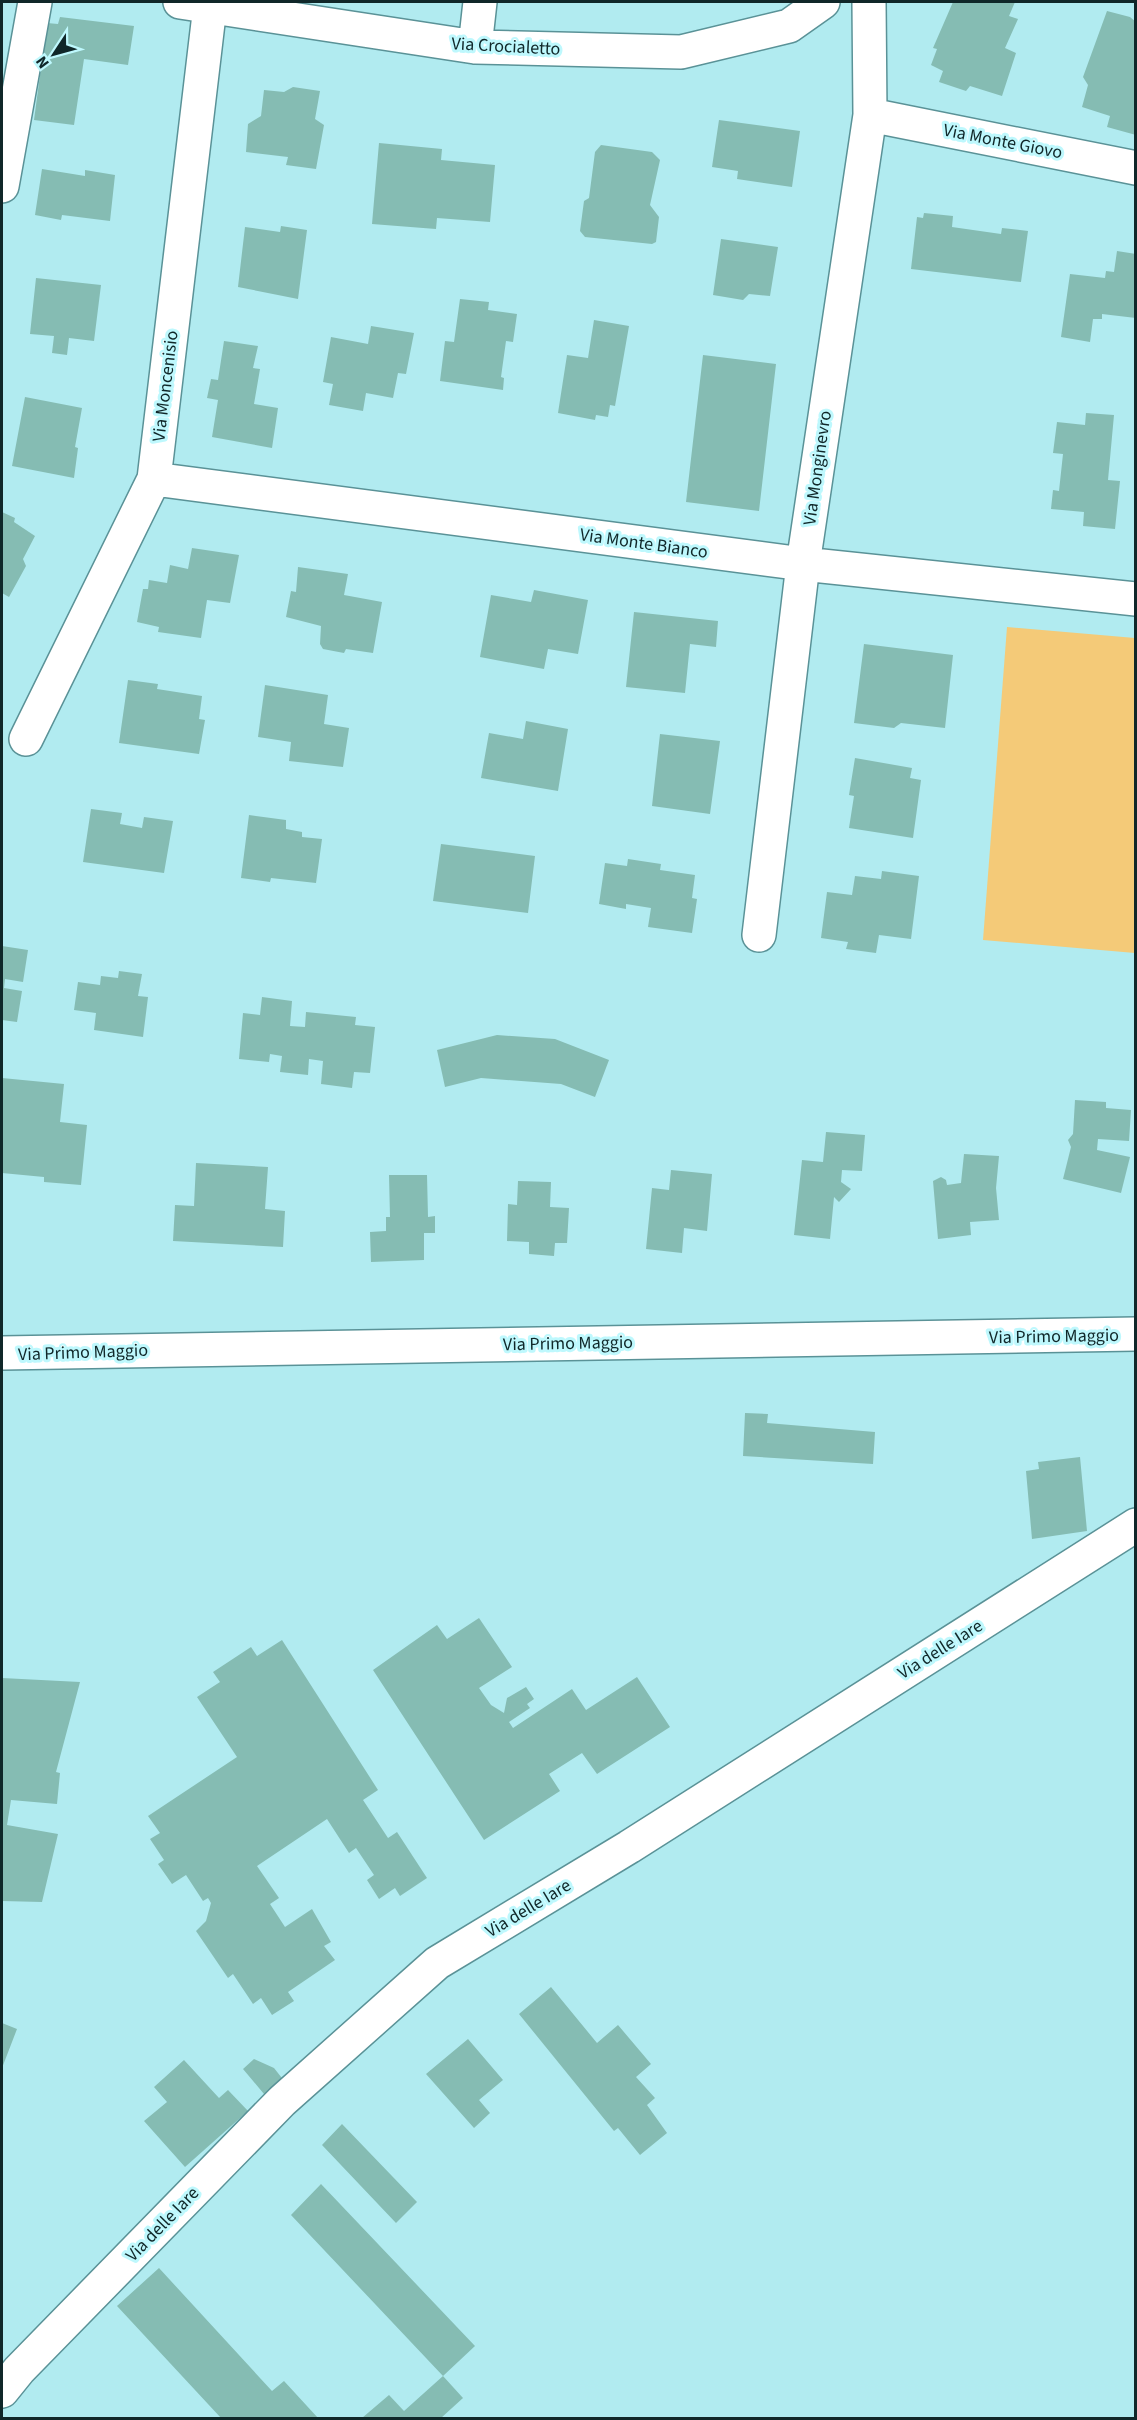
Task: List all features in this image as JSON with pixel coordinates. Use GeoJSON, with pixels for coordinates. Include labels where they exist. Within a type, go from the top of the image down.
{"type":"FeatureCollection","features":[{"type":"Feature","properties":{"kind":"street"},"geometry":{"type":"LineString","coordinates":[[2,186],[35,2]]}},
{"type":"Feature","properties":{"kind":"street"},"geometry":{"type":"LineString","coordinates":[[476,47],[480,2]]}},
{"type":"Feature","properties":{"kind":"street","name":"Via Crocialetto"},"geometry":{"type":"LineString","coordinates":[[195,4],[476,47],[681,52],[789,26],[823,2]]}},
{"type":"Feature","properties":{"kind":"street","name":"Via Monginevro"},"geometry":{"type":"LineString","coordinates":[[759,935],[803,564],[870,115],[869,2]]}},
{"type":"Feature","properties":{"kind":"street","name":"Via Moncenisio"},"geometry":{"type":"LineString","coordinates":[[26,739],[154,479],[195,4]]}},
{"type":"Feature","properties":{"kind":"street","name":"Via Monte Giovo"},"geometry":{"type":"LineString","coordinates":[[870,115],[1136,168]]}},
{"type":"Feature","properties":{"kind":"street","name":"Via Monte Bianco"},"geometry":{"type":"LineString","coordinates":[[154,479],[803,564],[1136,600]]}},
{"type":"Feature","properties":{"kind":"street","name":"Via Primo Maggio"},"geometry":{"type":"LineString","coordinates":[[2,1353],[1136,1334]]}},
{"type":"Feature","properties":{"kind":"street","name":"Via delle Iare"},"geometry":{"type":"LineString","coordinates":[[2,2391],[27,2361],[282,2101],[437,1963],[628,1847],[1136,1525]]}},
{"type":"Feature","properties":{"kind":"shaded area"},"geometry":{"type":"Polygon","coordinates":[[[1007,627],[1135,638],[1135,953],[983,940],[1007,627]]]}},
{"type":"Feature","properties":{"kind":"building"},"geometry":{"type":"Polygon","coordinates":[[[953,2],[1015,2],[1009,16],[1018,19],[1005,48],[1016,53],[1002,96],[970,86],[966,91],[939,82],[943,71],[931,65],[937,49],[933,48],[953,2]]]}},
{"type":"Feature","properties":{"kind":"building"},"geometry":{"type":"Polygon","coordinates":[[[1107,11],[1130,17],[1136,22],[1136,135],[1107,127],[1110,116],[1082,107],[1088,85],[1083,77],[1107,11]]]}},
{"type":"Feature","properties":{"kind":"building"},"geometry":{"type":"Polygon","coordinates":[[[60,17],[134,26],[128,65],[84,59],[74,125],[34,120],[47,23],[58,24],[60,17]]]}},
{"type":"Feature","properties":{"kind":"building"},"geometry":{"type":"Polygon","coordinates":[[[293,87],[320,91],[315,119],[324,125],[316,169],[286,165],[288,157],[246,152],[248,124],[261,116],[264,90],[284,92],[293,87]]]}},
{"type":"Feature","properties":{"kind":"building"},"geometry":{"type":"Polygon","coordinates":[[[719,120],[800,131],[792,187],[737,179],[738,171],[712,167],[719,120]]]}},
{"type":"Feature","properties":{"kind":"building"},"geometry":{"type":"Polygon","coordinates":[[[379,143],[442,149],[441,160],[495,165],[490,222],[437,218],[436,229],[372,224],[379,143]]]}},
{"type":"Feature","properties":{"kind":"building"},"geometry":{"type":"Polygon","coordinates":[[[601,145],[652,152],[660,160],[650,205],[659,217],[656,242],[652,244],[585,237],[580,231],[584,201],[589,198],[595,152],[601,145]]]}},
{"type":"Feature","properties":{"kind":"building"},"geometry":{"type":"Polygon","coordinates":[[[42,169],[85,176],[85,170],[115,175],[110,221],[62,215],[61,220],[35,215],[42,169]]]}},
{"type":"Feature","properties":{"kind":"building"},"geometry":{"type":"Polygon","coordinates":[[[924,213],[953,216],[952,227],[1001,234],[1002,228],[1028,231],[1021,282],[911,269],[917,217],[923,218],[924,213]]]}},
{"type":"Feature","properties":{"kind":"building"},"geometry":{"type":"Polygon","coordinates":[[[281,226],[307,230],[298,299],[238,287],[245,227],[280,232],[281,226]]]}},
{"type":"Feature","properties":{"kind":"building"},"geometry":{"type":"Polygon","coordinates":[[[721,239],[778,247],[770,296],[749,294],[743,300],[713,295],[721,239]]]}},
{"type":"Feature","properties":{"kind":"building"},"geometry":{"type":"Polygon","coordinates":[[[1117,251],[1136,254],[1136,318],[1102,314],[1102,319],[1093,319],[1090,342],[1061,337],[1070,274],[1105,278],[1106,271],[1114,272],[1117,251]]]}},
{"type":"Feature","properties":{"kind":"building"},"geometry":{"type":"Polygon","coordinates":[[[36,278],[101,285],[94,341],[69,338],[67,355],[52,353],[54,336],[30,334],[36,278]]]}},
{"type":"Feature","properties":{"kind":"building"},"geometry":{"type":"Polygon","coordinates":[[[460,299],[489,302],[488,310],[517,314],[513,342],[506,341],[501,377],[504,378],[503,390],[440,381],[445,341],[454,342],[460,299]]]}},
{"type":"Feature","properties":{"kind":"building"},"geometry":{"type":"Polygon","coordinates":[[[594,320],[629,326],[615,406],[610,405],[608,417],[596,415],[595,420],[558,413],[567,355],[588,358],[594,320]]]}},
{"type":"Feature","properties":{"kind":"building"},"geometry":{"type":"Polygon","coordinates":[[[371,326],[414,333],[406,374],[398,373],[393,398],[366,393],[363,411],[329,405],[333,384],[323,382],[331,337],[368,344],[371,326]]]}},
{"type":"Feature","properties":{"kind":"building"},"geometry":{"type":"Polygon","coordinates":[[[224,341],[258,346],[253,368],[260,369],[254,404],[278,408],[272,448],[212,437],[218,400],[207,398],[211,379],[218,380],[224,341]]]}},
{"type":"Feature","properties":{"kind":"building"},"geometry":{"type":"Polygon","coordinates":[[[703,355],[776,364],[759,511],[686,502],[703,355]]]}},
{"type":"Feature","properties":{"kind":"building"},"geometry":{"type":"Polygon","coordinates":[[[25,397],[82,408],[75,447],[78,448],[74,478],[12,466],[25,397]]]}},
{"type":"Feature","properties":{"kind":"building"},"geometry":{"type":"Polygon","coordinates":[[[1086,413],[1114,415],[1108,480],[1120,481],[1115,529],[1083,526],[1084,512],[1051,509],[1053,490],[1059,491],[1063,454],[1053,453],[1057,422],[1085,425],[1086,413]]]}},
{"type":"Feature","properties":{"kind":"building"},"geometry":{"type":"Polygon","coordinates":[[[2,512],[15,518],[14,522],[35,536],[23,559],[26,566],[9,597],[2,593],[2,512]]]}},
{"type":"Feature","properties":{"kind":"building"},"geometry":{"type":"Polygon","coordinates":[[[192,548],[239,555],[230,603],[207,600],[201,638],[158,632],[159,627],[137,622],[143,589],[148,589],[149,580],[167,583],[170,565],[188,569],[192,548]]]}},
{"type":"Feature","properties":{"kind":"building"},"geometry":{"type":"Polygon","coordinates":[[[298,567],[348,574],[344,595],[382,602],[373,653],[346,649],[344,653],[323,649],[320,644],[321,626],[286,617],[291,591],[296,592],[298,567]]]}},
{"type":"Feature","properties":{"kind":"building"},"geometry":{"type":"Polygon","coordinates":[[[534,590],[588,600],[578,654],[548,649],[544,669],[480,657],[491,595],[531,602],[534,590]]]}},
{"type":"Feature","properties":{"kind":"building"},"geometry":{"type":"Polygon","coordinates":[[[634,612],[718,621],[716,647],[690,644],[685,693],[626,687],[634,612]]]}},
{"type":"Feature","properties":{"kind":"building"},"geometry":{"type":"Polygon","coordinates":[[[864,644],[953,655],[945,728],[901,723],[894,728],[854,723],[864,644]]]}},
{"type":"Feature","properties":{"kind":"building"},"geometry":{"type":"Polygon","coordinates":[[[128,680],[158,684],[157,689],[202,696],[199,719],[205,720],[199,754],[119,743],[128,680]]]}},
{"type":"Feature","properties":{"kind":"building"},"geometry":{"type":"Polygon","coordinates":[[[265,685],[328,695],[324,724],[349,728],[343,767],[289,761],[291,742],[258,737],[265,685]]]}},
{"type":"Feature","properties":{"kind":"building"},"geometry":{"type":"Polygon","coordinates":[[[526,721],[568,729],[558,791],[481,778],[489,733],[523,739],[526,721]]]}},
{"type":"Feature","properties":{"kind":"building"},"geometry":{"type":"Polygon","coordinates":[[[660,734],[720,741],[710,814],[652,806],[660,734]]]}},
{"type":"Feature","properties":{"kind":"building"},"geometry":{"type":"Polygon","coordinates":[[[855,758],[912,768],[910,778],[921,780],[913,838],[849,828],[854,796],[849,795],[855,758]]]}},
{"type":"Feature","properties":{"kind":"building"},"geometry":{"type":"Polygon","coordinates":[[[91,809],[122,813],[120,824],[142,828],[144,817],[173,821],[164,873],[83,862],[91,809]]]}},
{"type":"Feature","properties":{"kind":"building"},"geometry":{"type":"Polygon","coordinates":[[[249,815],[286,820],[286,829],[302,832],[302,837],[322,839],[316,883],[271,878],[270,882],[241,878],[249,815]]]}},
{"type":"Feature","properties":{"kind":"building"},"geometry":{"type":"Polygon","coordinates":[[[441,844],[535,856],[528,913],[433,901],[441,844]]]}},
{"type":"Feature","properties":{"kind":"building"},"geometry":{"type":"Polygon","coordinates":[[[628,859],[661,864],[660,870],[695,875],[692,898],[697,899],[692,933],[648,927],[651,908],[626,904],[626,909],[599,904],[605,863],[627,866],[628,859]]]}},
{"type":"Feature","properties":{"kind":"building"},"geometry":{"type":"Polygon","coordinates":[[[882,871],[919,876],[911,939],[879,935],[876,953],[846,949],[848,942],[821,938],[827,892],[852,895],[855,876],[881,879],[882,871]]]}},
{"type":"Feature","properties":{"kind":"building"},"geometry":{"type":"Polygon","coordinates":[[[2,946],[28,950],[23,982],[5,979],[4,988],[22,991],[17,1022],[2,1020],[2,946]]]}},
{"type":"Feature","properties":{"kind":"building"},"geometry":{"type":"Polygon","coordinates":[[[119,971],[142,974],[138,996],[148,997],[143,1037],[94,1030],[96,1013],[74,1010],[78,982],[100,985],[101,976],[118,978],[119,971]]]}},
{"type":"Feature","properties":{"kind":"building"},"geometry":{"type":"Polygon","coordinates":[[[262,997],[292,1001],[290,1026],[305,1027],[306,1012],[356,1017],[355,1025],[375,1027],[370,1073],[354,1072],[352,1088],[321,1084],[323,1061],[309,1059],[308,1075],[280,1072],[282,1056],[270,1054],[269,1062],[239,1059],[243,1013],[260,1015],[262,997]]]}},
{"type":"Feature","properties":{"kind":"building"},"geometry":{"type":"Polygon","coordinates":[[[497,1035],[555,1039],[609,1060],[595,1097],[561,1084],[481,1078],[445,1087],[437,1050],[497,1035]]]}},
{"type":"Feature","properties":{"kind":"building"},"geometry":{"type":"Polygon","coordinates":[[[2,1078],[64,1084],[60,1122],[87,1125],[81,1185],[44,1182],[44,1177],[2,1173],[2,1078]]]}},
{"type":"Feature","properties":{"kind":"building"},"geometry":{"type":"Polygon","coordinates":[[[1075,1100],[1106,1102],[1106,1108],[1131,1110],[1129,1141],[1098,1139],[1097,1150],[1130,1157],[1121,1193],[1063,1179],[1071,1147],[1068,1140],[1073,1134],[1075,1100]]]}},
{"type":"Feature","properties":{"kind":"building"},"geometry":{"type":"Polygon","coordinates":[[[826,1132],[865,1135],[862,1171],[842,1170],[841,1182],[851,1189],[839,1202],[834,1197],[830,1239],[794,1235],[802,1160],[823,1162],[826,1132]]]}},
{"type":"Feature","properties":{"kind":"building"},"geometry":{"type":"Polygon","coordinates":[[[964,1154],[999,1156],[996,1188],[999,1220],[970,1222],[971,1235],[938,1239],[933,1181],[941,1177],[946,1180],[947,1185],[961,1183],[964,1154]]]}},
{"type":"Feature","properties":{"kind":"building"},"geometry":{"type":"Polygon","coordinates":[[[196,1163],[268,1167],[265,1209],[285,1211],[283,1247],[173,1241],[175,1205],[194,1206],[196,1163]]]}},
{"type":"Feature","properties":{"kind":"building"},"geometry":{"type":"Polygon","coordinates":[[[671,1170],[712,1174],[707,1231],[684,1228],[682,1253],[646,1249],[652,1188],[669,1190],[671,1170]]]}},
{"type":"Feature","properties":{"kind":"building"},"geometry":{"type":"Polygon","coordinates":[[[389,1175],[427,1175],[428,1217],[435,1216],[435,1233],[424,1233],[424,1260],[371,1262],[370,1232],[386,1231],[386,1217],[390,1217],[389,1175]]]}},
{"type":"Feature","properties":{"kind":"building"},"geometry":{"type":"Polygon","coordinates":[[[518,1181],[551,1182],[550,1207],[569,1208],[567,1243],[555,1243],[554,1256],[529,1254],[529,1242],[507,1241],[508,1204],[517,1205],[518,1181]]]}},
{"type":"Feature","properties":{"kind":"building"},"geometry":{"type":"Polygon","coordinates":[[[745,1413],[768,1414],[767,1423],[875,1432],[873,1464],[743,1456],[745,1413]]]}},
{"type":"Feature","properties":{"kind":"building"},"geometry":{"type":"Polygon","coordinates":[[[1080,1457],[1087,1531],[1032,1539],[1026,1471],[1039,1469],[1038,1462],[1080,1457]]]}},
{"type":"Feature","properties":{"kind":"building"},"geometry":{"type":"Polygon","coordinates":[[[479,1618],[512,1667],[479,1688],[491,1705],[504,1713],[507,1698],[526,1687],[534,1699],[527,1704],[530,1708],[509,1722],[513,1728],[572,1689],[586,1710],[637,1677],[670,1727],[597,1774],[582,1753],[549,1774],[560,1791],[484,1840],[373,1670],[437,1625],[447,1639],[479,1618]]]}},
{"type":"Feature","properties":{"kind":"building"},"geometry":{"type":"Polygon","coordinates":[[[282,1640],[378,1790],[363,1800],[388,1838],[397,1832],[427,1878],[400,1896],[395,1888],[379,1899],[367,1880],[374,1875],[356,1848],[349,1853],[327,1819],[257,1866],[279,1898],[270,1904],[285,1927],[312,1909],[331,1942],[324,1946],[335,1960],[288,1992],[294,2001],[272,2015],[261,1998],[253,2004],[233,1974],[228,1978],[196,1931],[206,1921],[211,1903],[208,1898],[203,1901],[186,1875],[172,1884],[158,1864],[164,1860],[150,1839],[160,1833],[148,1816],[237,1757],[197,1697],[220,1682],[213,1672],[251,1647],[257,1656],[282,1640]]]}},
{"type":"Feature","properties":{"kind":"building"},"geometry":{"type":"Polygon","coordinates":[[[2,1678],[80,1682],[56,1772],[60,1773],[57,1804],[11,1800],[7,1825],[58,1834],[42,1902],[2,1901],[2,1678]]]}},
{"type":"Feature","properties":{"kind":"building"},"geometry":{"type":"Polygon","coordinates":[[[551,1987],[597,2043],[618,2025],[651,2064],[636,2077],[655,2098],[647,2105],[667,2133],[640,2155],[618,2128],[614,2131],[519,2014],[551,1987]]]}},
{"type":"Feature","properties":{"kind":"building"},"geometry":{"type":"Polygon","coordinates":[[[2,2023],[17,2029],[2,2068],[2,2023]]]}},
{"type":"Feature","properties":{"kind":"building"},"geometry":{"type":"Polygon","coordinates":[[[468,2039],[503,2080],[479,2100],[490,2113],[474,2128],[426,2074],[468,2039]]]}},
{"type":"Feature","properties":{"kind":"building"},"geometry":{"type":"Polygon","coordinates":[[[254,2059],[274,2068],[289,2087],[269,2100],[243,2069],[254,2059]]]}},
{"type":"Feature","properties":{"kind":"building"},"geometry":{"type":"Polygon","coordinates":[[[184,2060],[219,2098],[228,2090],[248,2111],[185,2167],[144,2121],[167,2102],[154,2087],[184,2060]]]}},
{"type":"Feature","properties":{"kind":"building"},"geometry":{"type":"Polygon","coordinates":[[[342,2124],[417,2202],[396,2223],[322,2145],[342,2124]]]}},
{"type":"Feature","properties":{"kind":"building"},"geometry":{"type":"Polygon","coordinates":[[[321,2184],[475,2346],[443,2376],[291,2215],[321,2184]]]}},
{"type":"Feature","properties":{"kind":"building"},"geometry":{"type":"Polygon","coordinates":[[[159,2268],[272,2391],[284,2381],[318,2418],[221,2418],[117,2306],[159,2268]]]}},
{"type":"Feature","properties":{"kind":"building"},"geometry":{"type":"Polygon","coordinates":[[[443,2376],[463,2398],[441,2418],[362,2418],[389,2395],[404,2411],[443,2376]]]}}]}
